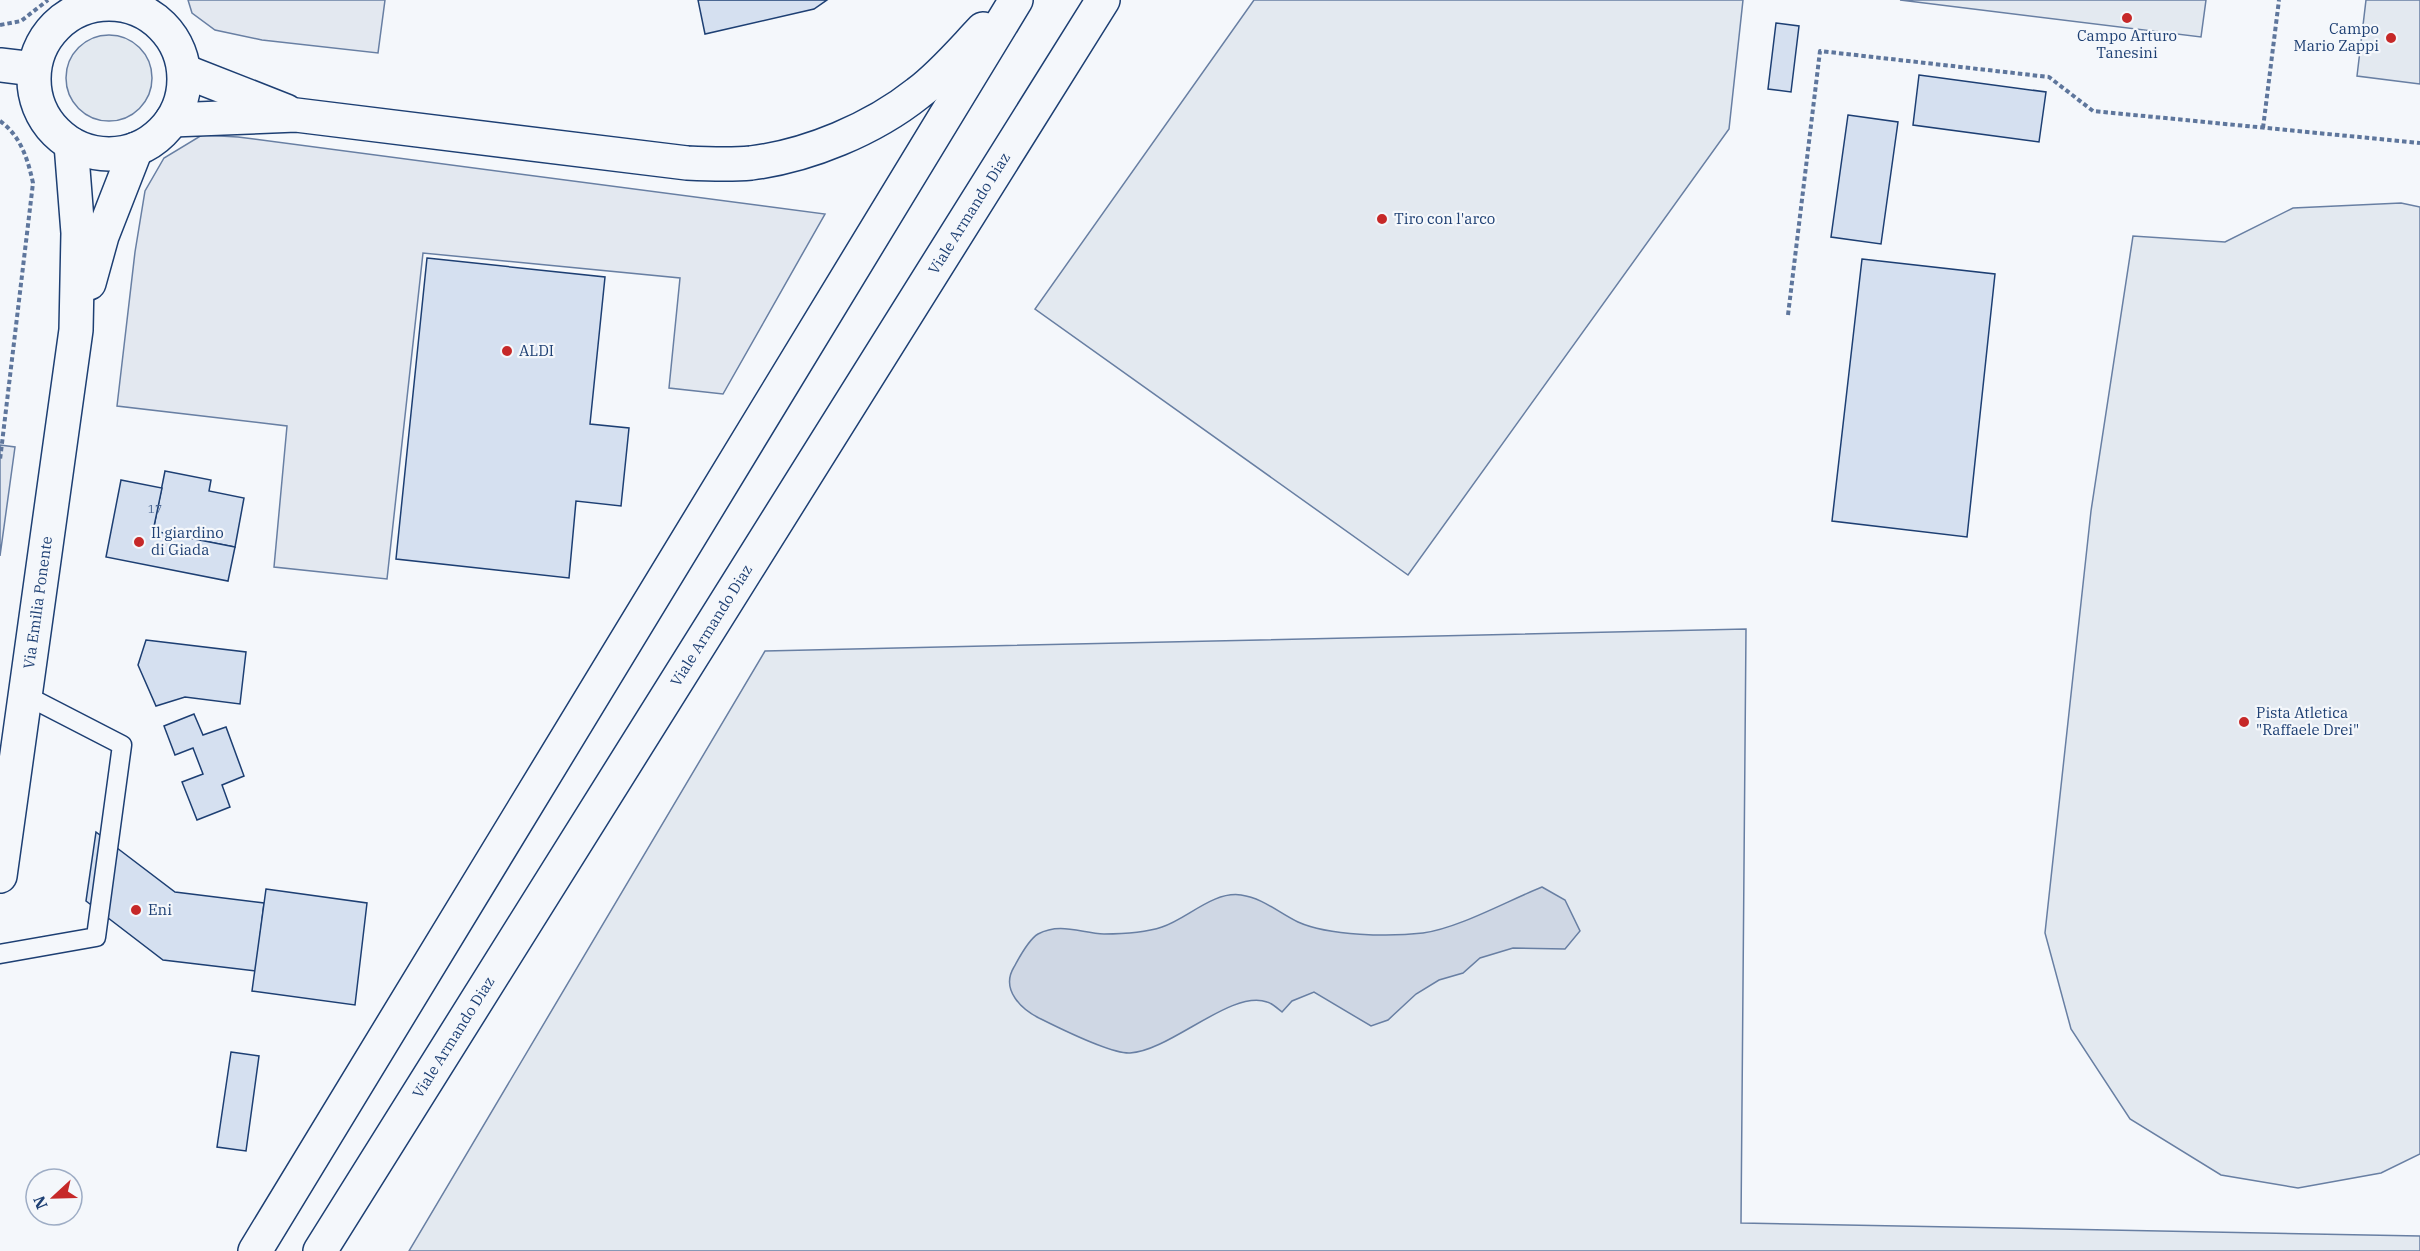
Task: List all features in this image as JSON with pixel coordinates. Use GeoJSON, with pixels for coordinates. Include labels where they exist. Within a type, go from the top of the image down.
{"type":"FeatureCollection","features":[{"type":"Feature","properties":{"kind":"main road"},"geometry":{"type":"LineString","coordinates":[[172,120],[296,115],[687,163],[750,163],[798,153],[868,124],[918,93],[1011,0]]}},
{"type":"Feature","properties":{"kind":"main road"},"geometry":{"type":"LineString","coordinates":[[255,1251],[1016,0]]}},
{"type":"Feature","properties":{"kind":"main road","name":"Viale Armando Diaz"},"geometry":{"type":"LineString","coordinates":[[320,1251],[1103,0]]}},
{"type":"Feature","properties":{"kind":"main road"},"geometry":{"type":"LineString","coordinates":[[95,2],[144,6],[171,37],[184,71],[184,88],[172,120],[150,142],[136,149],[103,154],[71,144],[57,133],[42,112],[34,87],[34,69],[48,34],[77,10],[95,2]]}},
{"type":"Feature","properties":{"kind":"main road"},"geometry":{"type":"LineString","coordinates":[[0,65],[34,69]]}},
{"type":"Feature","properties":{"kind":"main road"},"geometry":{"type":"LineString","coordinates":[[184,71],[296,115]]}},
{"type":"Feature","properties":{"kind":"main road","name":"Via Emilia Ponente"},"geometry":{"type":"LineString","coordinates":[[0,876],[76,330],[78,233],[71,144]]}},
{"type":"Feature","properties":{"kind":"main road","name":"Via Emilia Ponente"},"geometry":{"type":"LineString","coordinates":[[76,330],[102,236],[136,149]]}},
{"type":"Feature","properties":{"kind":"lane"},"geometry":{"type":"LineString","coordinates":[[0,954],[96,937],[122,745],[25,695]]}},
{"type":"Feature","properties":{"kind":"path"},"geometry":{"type":"LineString","coordinates":[[0,26],[21,21],[48,0]]}},
{"type":"Feature","properties":{"kind":"path"},"geometry":{"type":"LineString","coordinates":[[2263,128],[2279,0]]}},
{"type":"Feature","properties":{"kind":"path"},"geometry":{"type":"LineString","coordinates":[[1788,315],[1820,51],[2049,77],[2093,111],[2420,143]]}},
{"type":"Feature","properties":{"kind":"path"},"geometry":{"type":"LineString","coordinates":[[0,121],[19,142],[28,161],[33,183],[0,460]]}},
{"type":"Feature","properties":{"kind":"shaded area"},"geometry":{"type":"Polygon","coordinates":[[[188,0],[385,0],[378,53],[262,40],[215,30],[192,13],[188,0]]]}},
{"type":"Feature","properties":{"kind":"shaded area","name":"Tiro con l'arco"},"geometry":{"type":"Polygon","coordinates":[[[1254,0],[1743,0],[1729,129],[1408,575],[1035,309],[1254,0]]]}},
{"type":"Feature","properties":{"kind":"shaded area","name":"Campo Arturo Tanesini"},"geometry":{"type":"Polygon","coordinates":[[[1900,0],[2206,0],[2201,37],[1900,0]]]}},
{"type":"Feature","properties":{"kind":"shaded area","name":"Campo Mario Zappi"},"geometry":{"type":"Polygon","coordinates":[[[2366,0],[2420,0],[2420,84],[2357,76],[2366,0]]]}},
{"type":"Feature","properties":{"kind":"shaded area"},"geometry":{"type":"Polygon","coordinates":[[[109,35],[133,42],[145,54],[152,78],[145,102],[133,114],[109,121],[85,114],[73,102],[66,78],[73,54],[85,42],[109,35]]]}},
{"type":"Feature","properties":{"kind":"shaded area"},"geometry":{"type":"Polygon","coordinates":[[[202,135],[238,137],[825,214],[723,394],[669,388],[680,278],[423,253],[387,579],[274,567],[287,426],[117,406],[135,252],[145,191],[164,158],[202,135]]]}},
{"type":"Feature","properties":{"kind":"shaded area","name":"Pista Atletica \"Raffaele Drei\""},"geometry":{"type":"Polygon","coordinates":[[[2401,203],[2420,207],[2420,1154],[2381,1173],[2298,1188],[2221,1175],[2130,1119],[2071,1029],[2045,933],[2091,511],[2133,236],[2225,242],[2293,208],[2401,203]]]}},
{"type":"Feature","properties":{"kind":"shaded area"},"geometry":{"type":"Polygon","coordinates":[[[0,445],[15,447],[0,556],[0,445]]]}},
{"type":"Feature","properties":{"kind":"shaded area"},"geometry":{"type":"Polygon","coordinates":[[[1746,629],[1741,1223],[2420,1236],[2420,1251],[409,1251],[765,651],[1746,629]]]}},
{"type":"Feature","properties":{"kind":"shaded area"},"geometry":{"type":"Polygon","coordinates":[[[1542,887],[1565,900],[1580,931],[1565,949],[1513,948],[1480,958],[1463,973],[1439,980],[1416,994],[1388,1020],[1371,1026],[1314,992],[1292,1001],[1282,1012],[1267,1002],[1253,1000],[1236,1004],[1146,1050],[1130,1053],[1085,1040],[1034,1015],[1020,1005],[1011,991],[1010,975],[1027,945],[1038,934],[1054,929],[1104,934],[1148,931],[1171,923],[1220,897],[1241,895],[1257,899],[1311,927],[1360,934],[1423,933],[1452,926],[1542,887]]]}},
{"type":"Feature","properties":{"kind":"building"},"geometry":{"type":"Polygon","coordinates":[[[698,0],[827,0],[814,9],[705,34],[698,0]]]}},
{"type":"Feature","properties":{"kind":"building"},"geometry":{"type":"Polygon","coordinates":[[[1776,23],[1799,26],[1791,92],[1768,89],[1776,23]]]}},
{"type":"Feature","properties":{"kind":"building"},"geometry":{"type":"Polygon","coordinates":[[[1919,75],[2046,92],[2039,142],[1913,125],[1919,75]]]}},
{"type":"Feature","properties":{"kind":"building"},"geometry":{"type":"Polygon","coordinates":[[[1848,115],[1898,122],[1881,244],[1831,237],[1848,115]]]}},
{"type":"Feature","properties":{"kind":"building","name":"ALDI"},"geometry":{"type":"Polygon","coordinates":[[[427,258],[605,277],[590,424],[629,428],[621,506],[576,501],[569,578],[396,559],[427,258]]]}},
{"type":"Feature","properties":{"kind":"building"},"geometry":{"type":"Polygon","coordinates":[[[1862,259],[1995,274],[1967,537],[1832,521],[1862,259]]]}},
{"type":"Feature","properties":{"kind":"building"},"geometry":{"type":"Polygon","coordinates":[[[165,471],[211,480],[209,491],[244,498],[235,547],[153,531],[165,471]]]}},
{"type":"Feature","properties":{"kind":"building"},"geometry":{"type":"Polygon","coordinates":[[[121,480],[162,488],[153,531],[235,547],[228,581],[106,557],[121,480]]]}},
{"type":"Feature","properties":{"kind":"building"},"geometry":{"type":"Polygon","coordinates":[[[146,640],[246,652],[240,704],[185,697],[156,706],[138,665],[146,640]]]}},
{"type":"Feature","properties":{"kind":"building"},"geometry":{"type":"Polygon","coordinates":[[[194,714],[203,735],[226,727],[244,776],[222,785],[230,807],[197,820],[182,782],[203,774],[193,748],[175,755],[164,726],[194,714]]]}},
{"type":"Feature","properties":{"kind":"building"},"geometry":{"type":"Polygon","coordinates":[[[96,832],[175,892],[264,903],[256,971],[163,960],[86,901],[96,832]]]}},
{"type":"Feature","properties":{"kind":"building"},"geometry":{"type":"Polygon","coordinates":[[[266,889],[367,903],[355,1005],[252,991],[266,889]]]}},
{"type":"Feature","properties":{"kind":"building"},"geometry":{"type":"Polygon","coordinates":[[[231,1052],[259,1056],[246,1151],[217,1147],[231,1052]]]}},
{"type":"Feature","properties":{"kind":"place","name":"Campo Arturo Tanesini"},"geometry":{"type":"Point","coordinates":[2127,18]}},
{"type":"Feature","properties":{"kind":"place","name":"Campo Mario Zappi"},"geometry":{"type":"Point","coordinates":[2391,38]}},
{"type":"Feature","properties":{"kind":"place","name":"Tiro con l'arco"},"geometry":{"type":"Point","coordinates":[1382,219]}},
{"type":"Feature","properties":{"kind":"place","name":"ALDI"},"geometry":{"type":"Point","coordinates":[507,351]}},
{"type":"Feature","properties":{"kind":"place","name":"Il giardino di Giada"},"geometry":{"type":"Point","coordinates":[139,542]}},
{"type":"Feature","properties":{"kind":"place","name":"Pista Atletica \"Raffaele Drei\""},"geometry":{"type":"Point","coordinates":[2244,722]}},
{"type":"Feature","properties":{"kind":"place","name":"Eni"},"geometry":{"type":"Point","coordinates":[136,910]}}]}
